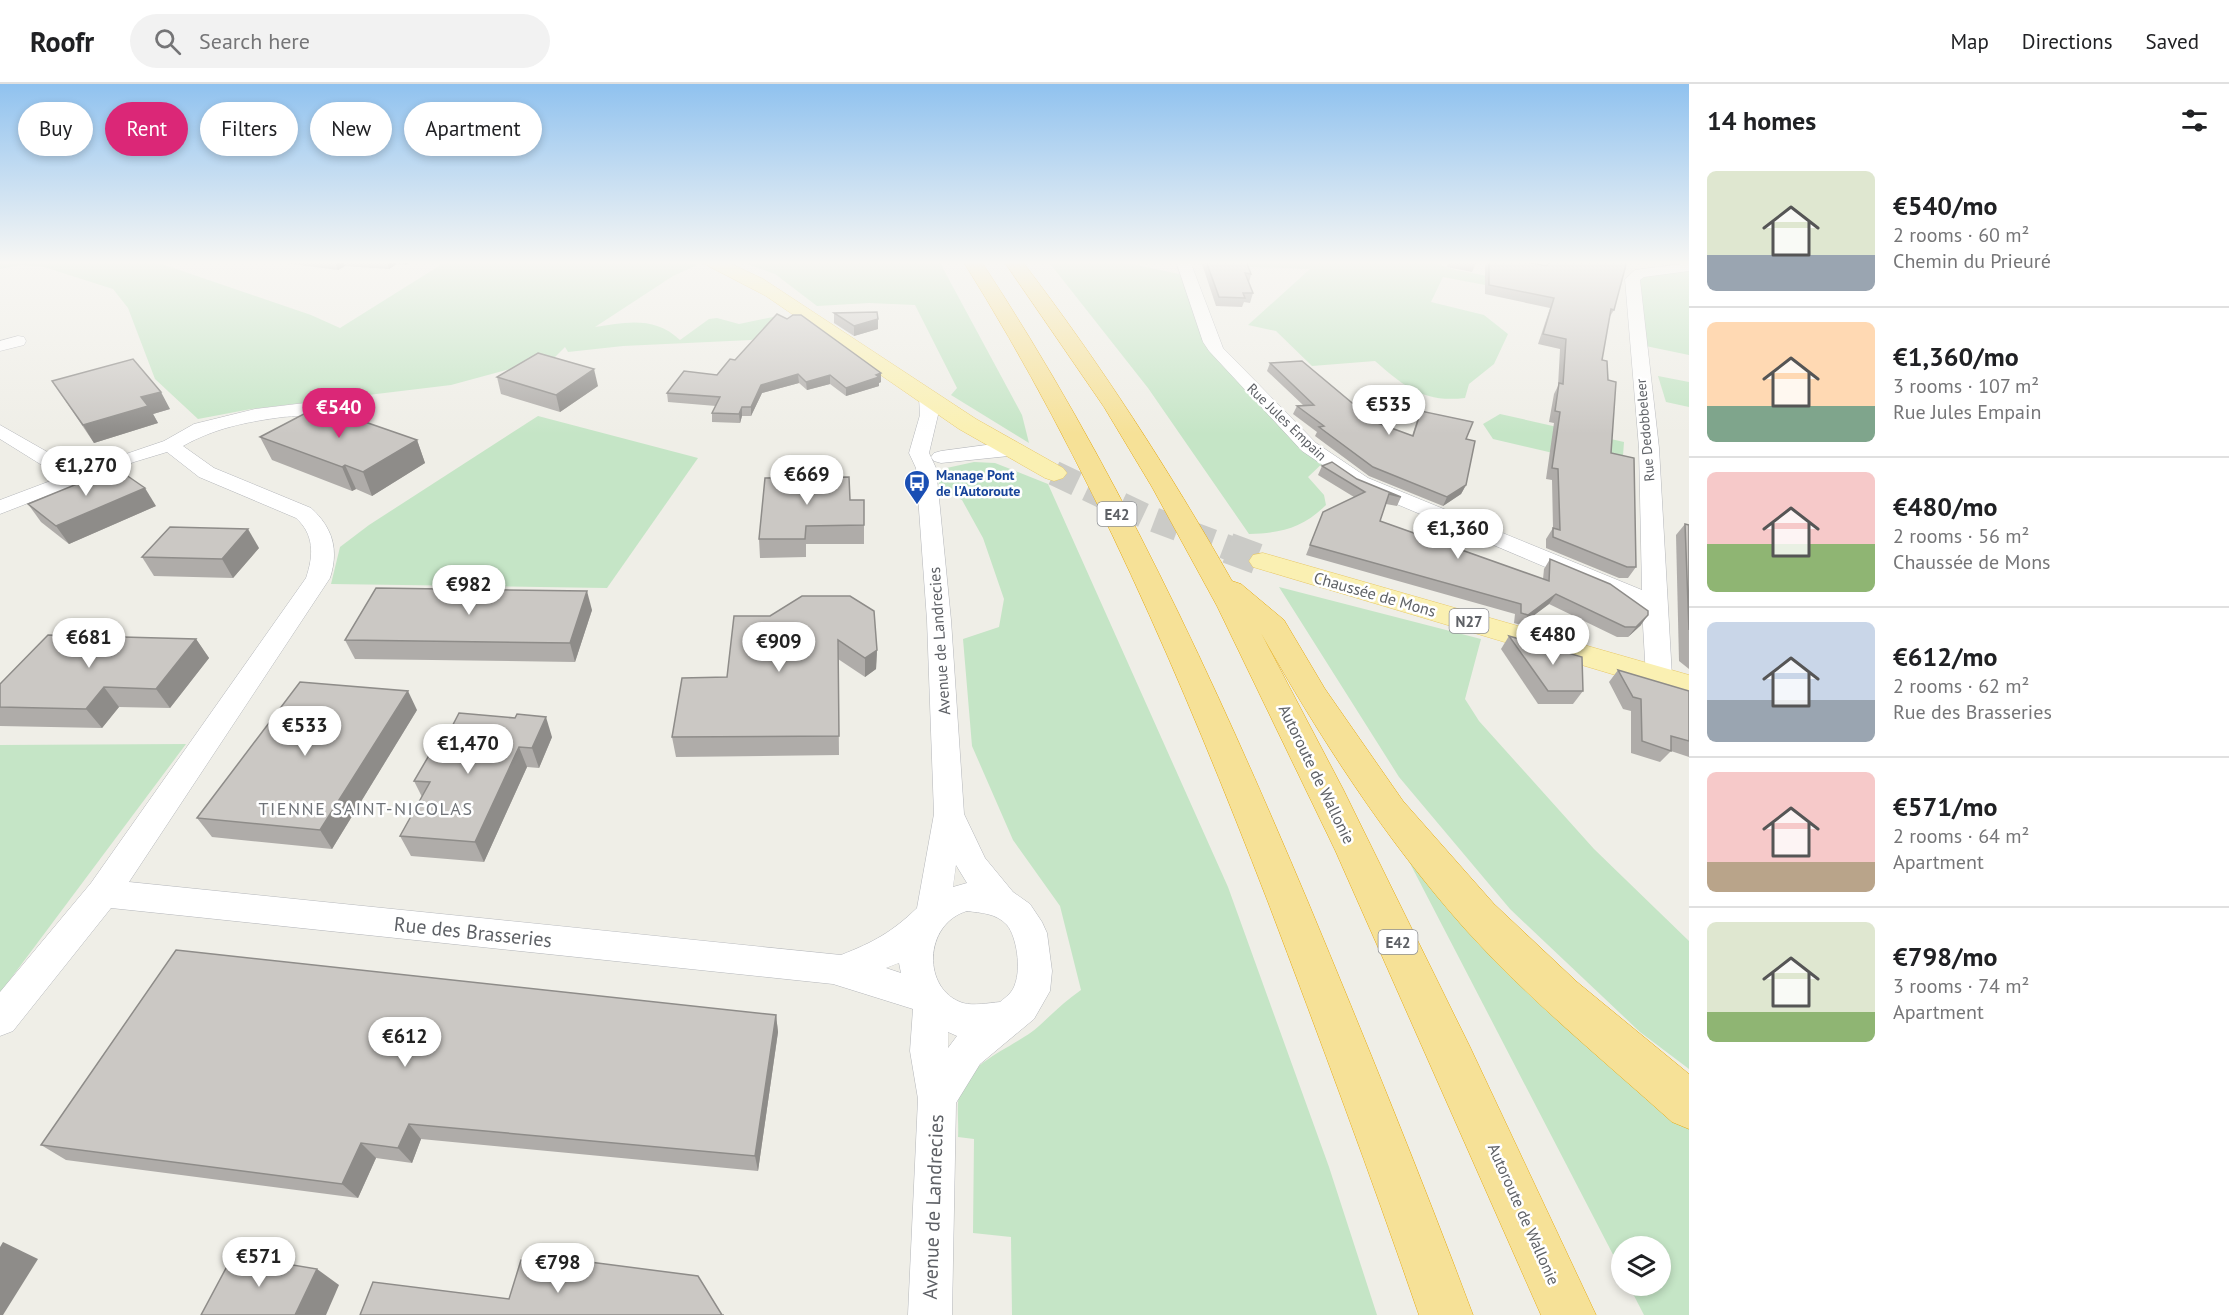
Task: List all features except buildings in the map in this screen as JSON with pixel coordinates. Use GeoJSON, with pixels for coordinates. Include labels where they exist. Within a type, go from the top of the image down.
{"type":"FeatureCollection","features":[{"type":"Feature","properties":{"kind":"highway","name":"E42"},"geometry":{"type":"LineString","coordinates":[[1008,318],[1076,433],[1151,582],[1239,779],[1386,1148],[1446,1315]]}},
{"type":"Feature","properties":{"kind":"highway","name":"Autoroute de Wallonie"},"geometry":{"type":"LineString","coordinates":[[1055,318],[1124,420],[1215,575],[1331,802],[1493,1142],[1569,1315]]}},
{"type":"Feature","properties":{"kind":"highway"},"geometry":{"type":"LineString","coordinates":[[1215,575],[1273,627],[1313,697],[1390,812],[1480,917],[1562,996],[1689,1105]]}},
{"type":"Feature","properties":{"kind":"main road"},"geometry":{"type":"LineString","coordinates":[[812,318],[968,424],[1054,473]]}},
{"type":"Feature","properties":{"kind":"main road","name":"Chaussée de Mons"},"geometry":{"type":"LineString","coordinates":[[1263,561],[1674,682]]}},
{"type":"Feature","properties":{"kind":"street","name":"Rue Jules Empain"},"geometry":{"type":"LineString","coordinates":[[1203,318],[1211,342],[1217,351],[1318,454],[1361,482],[1653,604]]}},
{"type":"Feature","properties":{"kind":"street","name":"Rue Dedobbeleer"},"geometry":{"type":"LineString","coordinates":[[1634,318],[1650,448],[1653,604],[1674,682]]}},
{"type":"Feature","properties":{"kind":"street"},"geometry":{"type":"LineString","coordinates":[[0,346],[18,341]]}},
{"type":"Feature","properties":{"kind":"street","name":"Avenue de Landrecies"},"geometry":{"type":"LineString","coordinates":[[928,397],[929,415],[919,453],[933,462],[949,814],[917,969],[928,1000],[929,1051],[937,1099],[930,1315]]}},
{"type":"Feature","properties":{"kind":"street"},"geometry":{"type":"LineString","coordinates":[[0,508],[76,477],[171,445],[201,428],[255,415],[305,409]]}},
{"type":"Feature","properties":{"kind":"street"},"geometry":{"type":"LineString","coordinates":[[924,437],[941,425],[968,424],[964,442],[933,462]]}},
{"type":"Feature","properties":{"kind":"street"},"geometry":{"type":"LineString","coordinates":[[0,431],[76,477]]}},
{"type":"Feature","properties":{"kind":"street"},"geometry":{"type":"LineString","coordinates":[[0,1019],[103,893],[318,578],[324,563],[324,544],[320,532],[305,514],[192,466],[171,445]]}},
{"type":"Feature","properties":{"kind":"street"},"geometry":{"type":"LineString","coordinates":[[933,462],[986,451],[1012,451]]}},
{"type":"Feature","properties":{"kind":"street","name":"Avenue de Landrecies"},"geometry":{"type":"LineString","coordinates":[[937,1099],[967,1051],[1021,1007],[1032,991],[1035,971],[1030,933],[1018,914],[1001,902],[973,867],[949,814]]}},
{"type":"Feature","properties":{"kind":"street","name":"Rue des Brasseries"},"geometry":{"type":"LineString","coordinates":[[103,893],[842,970],[928,1000]]}},
{"type":"Feature","properties":{"kind":"street","name":"Avenue de Landrecies"},"geometry":{"type":"LineString","coordinates":[[926,919],[963,895],[980,895],[1001,902]]}},
{"type":"Feature","properties":{"kind":"street","name":"Rue des Brasseries"},"geometry":{"type":"LineString","coordinates":[[842,970],[887,952],[926,919]]}},
{"type":"Feature","properties":{"kind":"street"},"geometry":{"type":"LineString","coordinates":[[928,1000],[960,1020],[1007,1018]]}},
{"type":"Feature","properties":{"kind":"green space"},"geometry":{"type":"Polygon","coordinates":[[[132,318],[319,318],[340,328],[355,318],[608,318],[595,327],[629,323],[650,324],[661,327],[680,340],[709,319],[719,318],[739,324],[776,318],[759,338],[751,340],[623,346],[568,352],[565,347],[555,357],[451,385],[251,409],[198,419],[155,379],[132,318]]]}},
{"type":"Feature","properties":{"kind":"green space"},"geometry":{"type":"Polygon","coordinates":[[[922,318],[970,318],[1022,415],[1029,443],[951,395],[957,388],[922,318]]]}},
{"type":"Feature","properties":{"kind":"green space"},"geometry":{"type":"Polygon","coordinates":[[[1093,318],[1203,318],[1211,342],[1326,460],[1308,477],[1324,495],[1326,505],[1309,519],[1291,528],[1249,534],[1148,388],[1093,318]]]}},
{"type":"Feature","properties":{"kind":"green space"},"geometry":{"type":"Polygon","coordinates":[[[1255,318],[1488,318],[1508,334],[1494,364],[1469,384],[1465,398],[1450,399],[1437,398],[1415,391],[1375,361],[1312,366],[1276,331],[1248,325],[1255,318]]]}},
{"type":"Feature","properties":{"kind":"green space"},"geometry":{"type":"Polygon","coordinates":[[[1636,318],[1689,318],[1689,355],[1636,344],[1636,318]]]}},
{"type":"Feature","properties":{"kind":"green space"},"geometry":{"type":"Polygon","coordinates":[[[1658,376],[1689,382],[1689,407],[1666,402],[1658,376]]]}},
{"type":"Feature","properties":{"kind":"green space"},"geometry":{"type":"Polygon","coordinates":[[[1500,414],[1624,442],[1622,469],[1493,439],[1483,424],[1500,414]]]}},
{"type":"Feature","properties":{"kind":"green space"},"geometry":{"type":"Polygon","coordinates":[[[538,416],[698,458],[607,588],[331,584],[340,547],[369,525],[538,416]]]}},
{"type":"Feature","properties":{"kind":"green space"},"geometry":{"type":"Polygon","coordinates":[[[974,462],[995,463],[1048,484],[1228,887],[1329,1167],[1377,1315],[1012,1315],[1011,1237],[973,1233],[974,1139],[958,1137],[960,1091],[966,1080],[984,1062],[1030,1033],[1081,990],[1060,906],[1013,840],[972,746],[963,639],[999,627],[1004,599],[983,538],[962,500],[938,487],[942,469],[974,462]]]}},
{"type":"Feature","properties":{"kind":"green space"},"geometry":{"type":"Polygon","coordinates":[[[1279,587],[1481,639],[1465,699],[1479,721],[1594,849],[1689,941],[1689,1069],[1640,1032],[1510,909],[1399,777],[1279,587]]]}},
{"type":"Feature","properties":{"kind":"green space"},"geometry":{"type":"Polygon","coordinates":[[[186,744],[0,993],[0,745],[186,744]]]}},
{"type":"Feature","properties":{"kind":"green space"},"geometry":{"type":"Polygon","coordinates":[[[1387,819],[1689,1118],[1689,1315],[1644,1315],[1634,1296],[1671,1296],[1671,1236],[1611,1236],[1611,1251],[1387,819]]]}},
{"type":"Feature","properties":{"kind":"tunnel"},"geometry":{"type":"LineString","coordinates":[[1054,473],[1147,517],[1232,549]]}},
{"type":"Feature","properties":{"kind":"tunnel"},"geometry":{"type":"LineString","coordinates":[[1228,548],[1263,561]]}},
{"type":"Feature","properties":{"kind":"place","name":"Manage Pont de l'Autoroute"},"geometry":{"type":"Point","coordinates":[917,506]}},
{"type":"Feature","properties":{"kind":"district","name":"TIENNE SAINT-NICOLAS"},"geometry":{"type":"Point","coordinates":[366,808]}}]}
